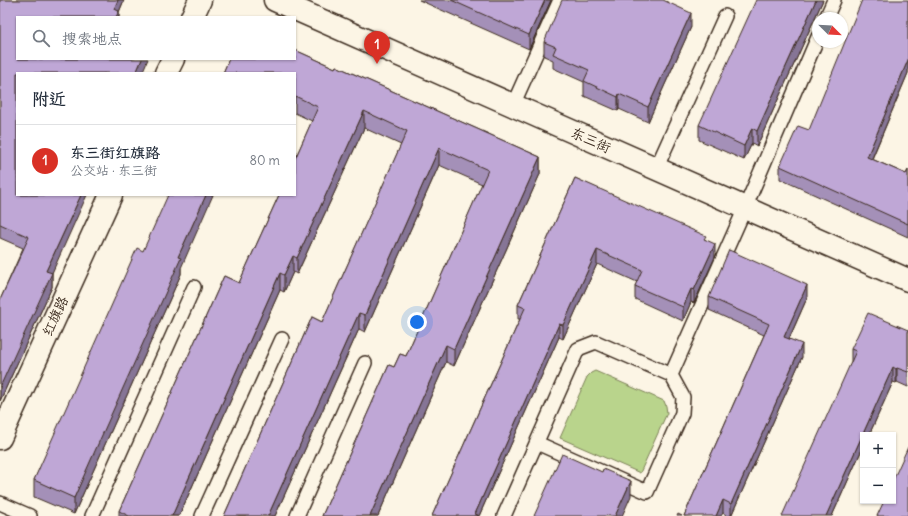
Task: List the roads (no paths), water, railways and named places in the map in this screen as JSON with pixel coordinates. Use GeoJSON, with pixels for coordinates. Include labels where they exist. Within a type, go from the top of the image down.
{"type":"FeatureCollection","features":[{"type":"Feature","properties":{"kind":"street"},"geometry":{"type":"LineString","coordinates":[[192,16],[200,0]]}},
{"type":"Feature","properties":{"kind":"street","name":"东三街"},"geometry":{"type":"LineString","coordinates":[[275,0],[302,5],[513,105],[908,280]]}},
{"type":"Feature","properties":{"kind":"street"},"geometry":{"type":"LineString","coordinates":[[166,72],[172,60]]}},
{"type":"Feature","properties":{"kind":"street","name":"红旗路"},"geometry":{"type":"LineString","coordinates":[[0,438],[111,196]]}},
{"type":"Feature","properties":{"kind":"lane"},"geometry":{"type":"LineString","coordinates":[[513,105],[560,0]]}},
{"type":"Feature","properties":{"kind":"lane"},"geometry":{"type":"LineString","coordinates":[[829,12],[834,0]]}},
{"type":"Feature","properties":{"kind":"lane"},"geometry":{"type":"LineString","coordinates":[[656,169],[725,16]]}},
{"type":"Feature","properties":{"kind":"lane"},"geometry":{"type":"LineString","coordinates":[[671,375],[745,208],[813,48]]}},
{"type":"Feature","properties":{"kind":"lane"},"geometry":{"type":"LineString","coordinates":[[92,516],[194,287]]}},
{"type":"Feature","properties":{"kind":"lane"},"geometry":{"type":"LineString","coordinates":[[202,516],[282,339]]}},
{"type":"Feature","properties":{"kind":"lane"},"geometry":{"type":"LineString","coordinates":[[504,516],[578,349],[596,342],[671,375],[683,397],[682,413],[647,492],[537,442]]}},
{"type":"Feature","properties":{"kind":"lane"},"geometry":{"type":"LineString","coordinates":[[297,516],[365,363]]}},
{"type":"Feature","properties":{"kind":"lane"},"geometry":{"type":"LineString","coordinates":[[0,503],[30,516]]}},
{"type":"Feature","properties":{"kind":"place","name":"东三街红旗路"},"geometry":{"type":"Point","coordinates":[377,64]}}]}
